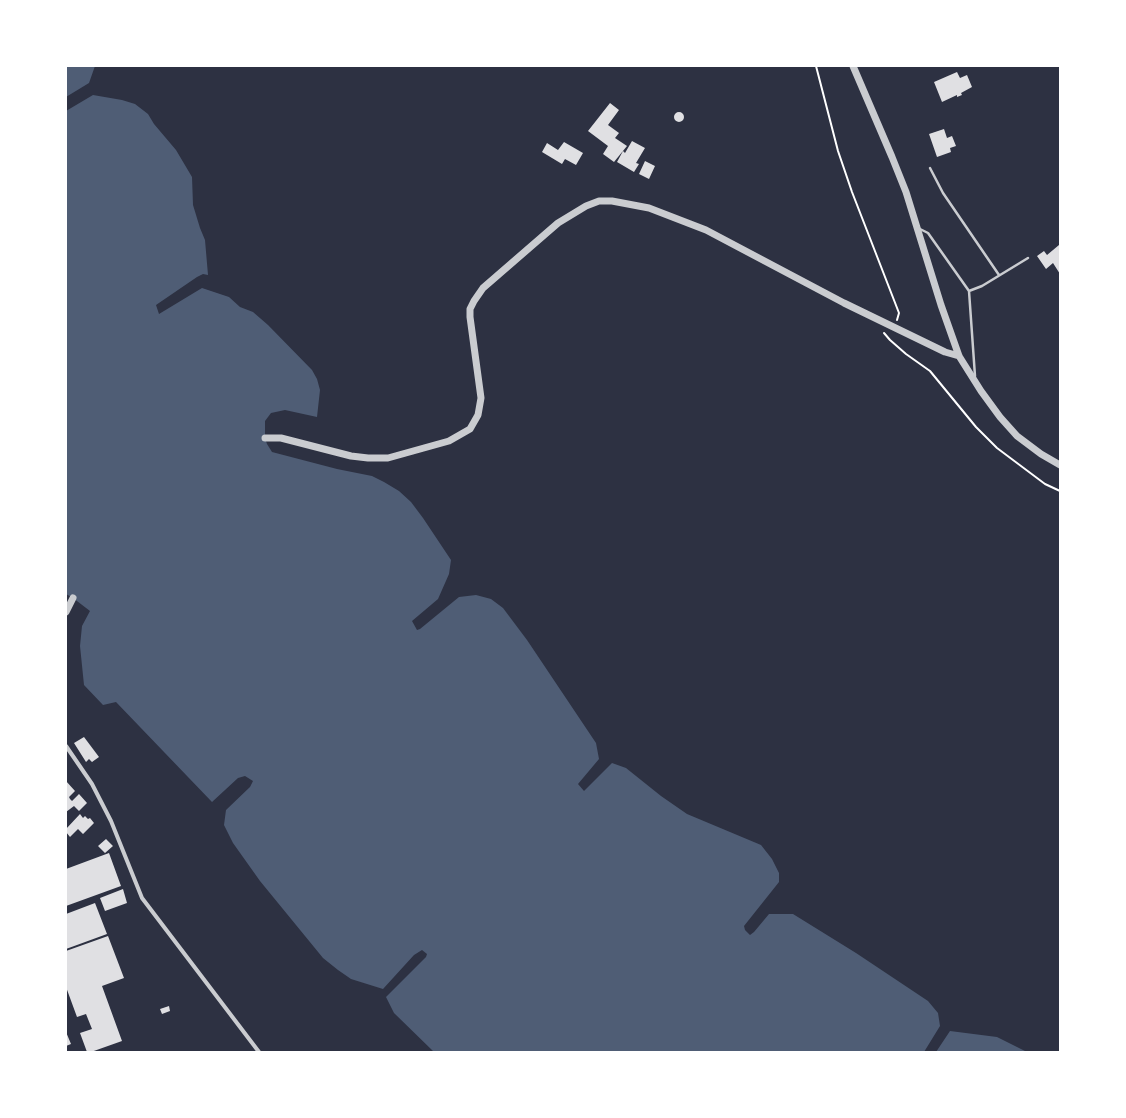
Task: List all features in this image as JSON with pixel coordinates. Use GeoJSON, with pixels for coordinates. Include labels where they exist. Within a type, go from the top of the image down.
{"type":"FeatureCollection","features":[{"type":"Feature","properties":{"kind":"street"},"geometry":{"type":"LineString","coordinates":[[852,66],[906,192],[941,305],[959,356],[975,382],[1000,417],[1017,436],[1041,454],[1060,465]]}},
{"type":"Feature","properties":{"kind":"street"},"geometry":{"type":"LineString","coordinates":[[265,438],[281,438],[351,456],[388,458],[449,441],[470,429],[478,415],[481,398],[470,317],[470,309],[474,301],[483,288],[558,223],[586,206],[599,201],[612,201],[649,208],[706,230],[872,317],[945,352],[959,356]]}},
{"type":"Feature","properties":{"kind":"street"},"geometry":{"type":"LineString","coordinates":[[66,612],[74,598]]}},
{"type":"Feature","properties":{"kind":"street"},"geometry":{"type":"LineString","coordinates":[[66,746],[92,784],[112,822],[142,898],[259,1052]]}},
{"type":"Feature","properties":{"kind":"lane"},"geometry":{"type":"LineString","coordinates":[[930,168],[943,193],[999,275]]}},
{"type":"Feature","properties":{"kind":"lane"},"geometry":{"type":"LineString","coordinates":[[917,228],[928,233],[969,290],[975,382]]}},
{"type":"Feature","properties":{"kind":"lane"},"geometry":{"type":"LineString","coordinates":[[969,290],[982,286],[1028,258]]}},
{"type":"Feature","properties":{"kind":"path"},"geometry":{"type":"LineString","coordinates":[[816,66],[838,151],[852,192],[899,313],[894,327]]}},
{"type":"Feature","properties":{"kind":"path"},"geometry":{"type":"LineString","coordinates":[[872,317],[890,340],[930,371],[976,427],[997,448],[1045,484],[1060,491]]}},
{"type":"Feature","properties":{"kind":"water"},"geometry":{"type":"Polygon","coordinates":[[[66,66],[95,66],[89,83],[66,97],[66,66]]]}},
{"type":"Feature","properties":{"kind":"water"},"geometry":{"type":"Polygon","coordinates":[[[93,95],[135,104],[148,114],[154,124],[176,150],[192,177],[193,205],[205,240],[208,275],[203,274],[197,277],[156,305],[159,314],[202,288],[229,297],[240,307],[253,312],[268,325],[312,370],[317,379],[320,390],[317,417],[285,410],[271,413],[265,421],[265,438],[272,452],[337,469],[372,476],[399,491],[411,502],[451,560],[449,574],[438,599],[412,621],[417,630],[459,597],[476,595],[491,599],[503,608],[527,640],[596,743],[599,759],[578,784],[584,791],[612,763],[626,768],[661,796],[687,814],[761,845],[772,859],[779,873],[779,882],[744,926],[745,930],[750,935],[769,914],[793,914],[856,953],[928,1001],[938,1013],[940,1026],[924,1052],[434,1052],[394,1013],[386,997],[426,957],[427,954],[422,950],[414,955],[383,989],[351,979],[338,970],[323,958],[260,881],[233,843],[224,825],[226,810],[250,787],[253,781],[245,776],[238,778],[212,802],[116,702],[103,705],[84,685],[80,646],[82,626],[90,611],[66,594],[66,111],[93,95]]]}},
{"type":"Feature","properties":{"kind":"water"},"geometry":{"type":"Polygon","coordinates":[[[950,1031],[997,1037],[1027,1052],[936,1052],[950,1031]]]}},
{"type":"Feature","properties":{"kind":"building"},"geometry":{"type":"Polygon","coordinates":[[[957,72],[960,78],[967,75],[972,87],[961,93],[962,95],[957,97],[957,95],[942,102],[934,82],[957,72]]]}},
{"type":"Feature","properties":{"kind":"building"},"geometry":{"type":"Polygon","coordinates":[[[610,103],[619,110],[608,125],[619,133],[615,138],[627,146],[614,162],[603,154],[608,146],[588,131],[610,103]]]}},
{"type":"Feature","properties":{"kind":"building"},"geometry":{"type":"Polygon","coordinates":[[[677,112],[681,112],[683,113],[683,121],[677,122],[674,119],[674,115],[677,112]]]}},
{"type":"Feature","properties":{"kind":"building"},"geometry":{"type":"Polygon","coordinates":[[[944,129],[947,138],[952,136],[956,146],[950,148],[951,152],[937,157],[929,134],[944,129]]]}},
{"type":"Feature","properties":{"kind":"building"},"geometry":{"type":"Polygon","coordinates":[[[632,141],[645,148],[636,163],[639,164],[634,172],[617,162],[623,151],[625,153],[632,141]]]}},
{"type":"Feature","properties":{"kind":"building"},"geometry":{"type":"Polygon","coordinates":[[[564,142],[583,153],[576,165],[565,159],[562,164],[542,152],[547,143],[558,150],[564,142]]]}},
{"type":"Feature","properties":{"kind":"building"},"geometry":{"type":"Polygon","coordinates":[[[645,161],[655,166],[649,179],[639,174],[645,161]]]}},
{"type":"Feature","properties":{"kind":"building"},"geometry":{"type":"Polygon","coordinates":[[[1059,245],[1060,274],[1053,263],[1046,269],[1037,256],[1044,251],[1047,255],[1059,245]]]}},
{"type":"Feature","properties":{"kind":"building"},"geometry":{"type":"Polygon","coordinates":[[[84,737],[99,757],[92,762],[89,759],[86,762],[74,743],[84,737]]]}},
{"type":"Feature","properties":{"kind":"building"},"geometry":{"type":"Polygon","coordinates":[[[66,781],[75,791],[69,797],[70,799],[72,801],[79,794],[87,803],[79,811],[74,806],[66,812],[66,781]]]}},
{"type":"Feature","properties":{"kind":"building"},"geometry":{"type":"Polygon","coordinates":[[[80,814],[83,818],[85,816],[88,819],[90,818],[94,823],[83,834],[78,829],[70,837],[66,832],[66,829],[80,814]]]}},
{"type":"Feature","properties":{"kind":"building"},"geometry":{"type":"Polygon","coordinates":[[[106,839],[113,846],[105,853],[98,846],[106,839]]]}},
{"type":"Feature","properties":{"kind":"building"},"geometry":{"type":"Polygon","coordinates":[[[109,853],[121,886],[66,906],[66,869],[109,853]]]}},
{"type":"Feature","properties":{"kind":"building"},"geometry":{"type":"Polygon","coordinates":[[[123,889],[127,903],[105,911],[100,898],[123,889]]]}},
{"type":"Feature","properties":{"kind":"building"},"geometry":{"type":"Polygon","coordinates":[[[95,903],[107,934],[66,949],[66,914],[95,903]]]}},
{"type":"Feature","properties":{"kind":"building"},"geometry":{"type":"Polygon","coordinates":[[[108,936],[124,978],[102,986],[122,1041],[87,1052],[80,1033],[92,1029],[86,1014],[77,1017],[66,987],[66,951],[108,936]]]}},
{"type":"Feature","properties":{"kind":"building"},"geometry":{"type":"Polygon","coordinates":[[[169,1006],[170,1011],[162,1014],[160,1009],[169,1006]]]}},
{"type":"Feature","properties":{"kind":"building"},"geometry":{"type":"Polygon","coordinates":[[[66,1032],[71,1044],[66,1046],[66,1032]]]}}]}
